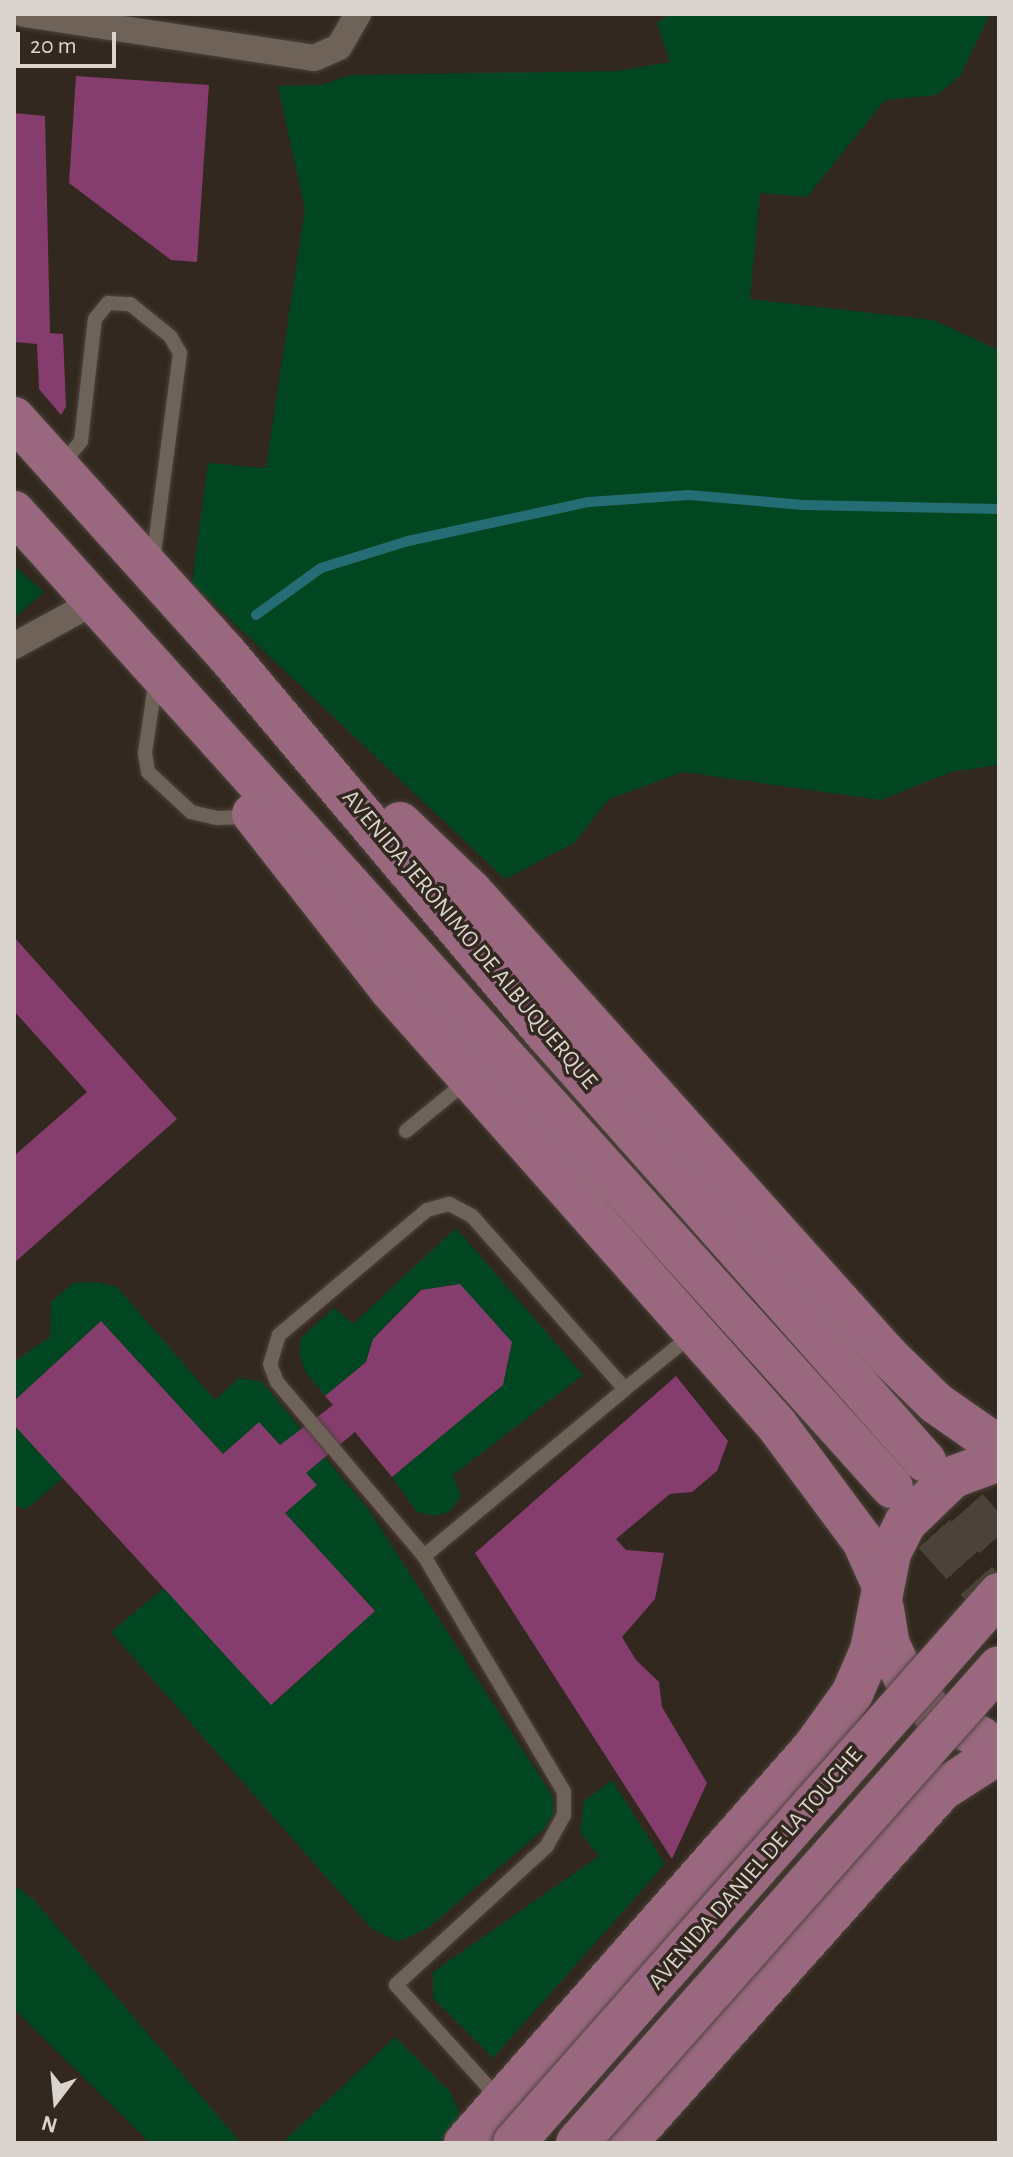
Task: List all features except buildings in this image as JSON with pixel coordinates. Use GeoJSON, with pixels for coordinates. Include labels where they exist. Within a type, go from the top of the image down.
{"type":"FeatureCollection","features":[{"type":"Feature","properties":{"kind":"main road","name":"AVENIDA JERÔNIMO DE ALBUQUERQUE"},"geometry":{"type":"LineString","coordinates":[[14,418],[224,651],[545,1032],[925,1461]]}},
{"type":"Feature","properties":{"kind":"main road","name":"AVENIDA JERÔNIMO DE ALBUQUERQUE"},"geometry":{"type":"LineString","coordinates":[[14,512],[892,1487]]}},
{"type":"Feature","properties":{"kind":"main road"},"geometry":{"type":"LineString","coordinates":[[94,602],[255,817],[390,989],[820,1477],[863,1541],[882,1595],[889,1645],[907,1683],[935,1714],[972,1736],[999,1743]]}},
{"type":"Feature","properties":{"kind":"main road"},"geometry":{"type":"LineString","coordinates":[[224,651],[471,891],[888,1356],[936,1403],[999,1447]]}},
{"type":"Feature","properties":{"kind":"main road"},"geometry":{"type":"LineString","coordinates":[[465,2143],[813,1748],[852,1694],[871,1650],[882,1595],[905,1523],[926,1497],[953,1477],[999,1460]]}},
{"type":"Feature","properties":{"kind":"main road","name":"AVENIDA DANIEL DE LA TOUCHE"},"geometry":{"type":"LineString","coordinates":[[514,2143],[999,1594]]}},
{"type":"Feature","properties":{"kind":"main road","name":"AVENIDA DANIEL DE LA TOUCHE"},"geometry":{"type":"LineString","coordinates":[[577,2143],[999,1667]]}},
{"type":"Feature","properties":{"kind":"main road"},"geometry":{"type":"LineString","coordinates":[[626,2143],[943,1789],[999,1753]]}},
{"type":"Feature","properties":{"kind":"street"},"geometry":{"type":"LineString","coordinates":[[24,14],[314,58],[339,47],[358,14]]}},
{"type":"Feature","properties":{"kind":"street"},"geometry":{"type":"LineString","coordinates":[[14,646],[94,602]]}},
{"type":"Feature","properties":{"kind":"lane"},"geometry":{"type":"LineString","coordinates":[[58,467],[81,441],[95,319],[108,303],[130,304],[170,336],[180,353],[152,571]]}},
{"type":"Feature","properties":{"kind":"lane"},"geometry":{"type":"LineString","coordinates":[[155,685],[145,753],[148,772],[191,812],[216,818],[255,817]]}},
{"type":"Feature","properties":{"kind":"lane"},"geometry":{"type":"LineString","coordinates":[[406,1131],[471,1078]]}},
{"type":"Feature","properties":{"kind":"lane"},"geometry":{"type":"LineString","coordinates":[[501,2101],[396,1985],[547,1846],[564,1815],[564,1792],[424,1556],[277,1382],[270,1364],[279,1335],[427,1210],[449,1204],[472,1216],[625,1389]]}},
{"type":"Feature","properties":{"kind":"lane"},"geometry":{"type":"LineString","coordinates":[[424,1556],[695,1332]]}},
{"type":"Feature","properties":{"kind":"green space"},"geometry":{"type":"Polygon","coordinates":[[[670,14],[990,14],[960,76],[937,95],[885,100],[807,197],[760,193],[750,299],[933,320],[999,350],[999,765],[951,772],[881,800],[683,772],[609,799],[574,843],[505,879],[192,583],[208,463],[266,468],[305,209],[278,86],[321,85],[350,75],[618,71],[670,62],[657,23],[670,14]]]}},
{"type":"Feature","properties":{"kind":"green space"},"geometry":{"type":"Polygon","coordinates":[[[14,566],[44,592],[14,618],[14,566]]]}},
{"type":"Feature","properties":{"kind":"green space"},"geometry":{"type":"Polygon","coordinates":[[[456,1228],[583,1375],[453,1475],[461,1496],[449,1512],[434,1516],[417,1512],[392,1477],[503,1385],[512,1342],[459,1284],[420,1290],[373,1339],[366,1362],[325,1396],[305,1371],[299,1353],[301,1338],[334,1308],[353,1324],[456,1228]]]}},
{"type":"Feature","properties":{"kind":"green space"},"geometry":{"type":"Polygon","coordinates":[[[98,1282],[117,1287],[215,1400],[239,1378],[262,1382],[369,1510],[553,1797],[554,1814],[544,1829],[428,1928],[397,1942],[371,1928],[111,1632],[164,1588],[272,1705],[375,1611],[285,1513],[316,1484],[259,1422],[223,1454],[101,1321],[14,1401],[14,1362],[50,1337],[51,1302],[73,1283],[98,1282]]]}},
{"type":"Feature","properties":{"kind":"green space"},"geometry":{"type":"Polygon","coordinates":[[[14,1425],[63,1478],[26,1509],[14,1505],[14,1425]]]}},
{"type":"Feature","properties":{"kind":"green space"},"geometry":{"type":"Polygon","coordinates":[[[612,1780],[665,1864],[493,2058],[433,1998],[433,1972],[599,1856],[580,1832],[584,1801],[612,1780]]]}},
{"type":"Feature","properties":{"kind":"green space"},"geometry":{"type":"Polygon","coordinates":[[[14,1885],[34,1900],[241,2143],[150,2143],[14,2009],[14,1885]]]}},
{"type":"Feature","properties":{"kind":"green space"},"geometry":{"type":"Polygon","coordinates":[[[395,2037],[451,2093],[462,2118],[439,2143],[282,2143],[395,2037]]]}},
{"type":"Feature","properties":{"kind":"waterway"},"geometry":{"type":"LineString","coordinates":[[256,615],[321,568],[408,541],[589,502],[689,495],[803,505],[999,509]]}},
{"type":"Feature","properties":{"kind":"tunnel"},"geometry":{"type":"LineString","coordinates":[[925,1461],[999,1544]]}},
{"type":"Feature","properties":{"kind":"tunnel"},"geometry":{"type":"LineString","coordinates":[[892,1487],[999,1606]]}}]}
